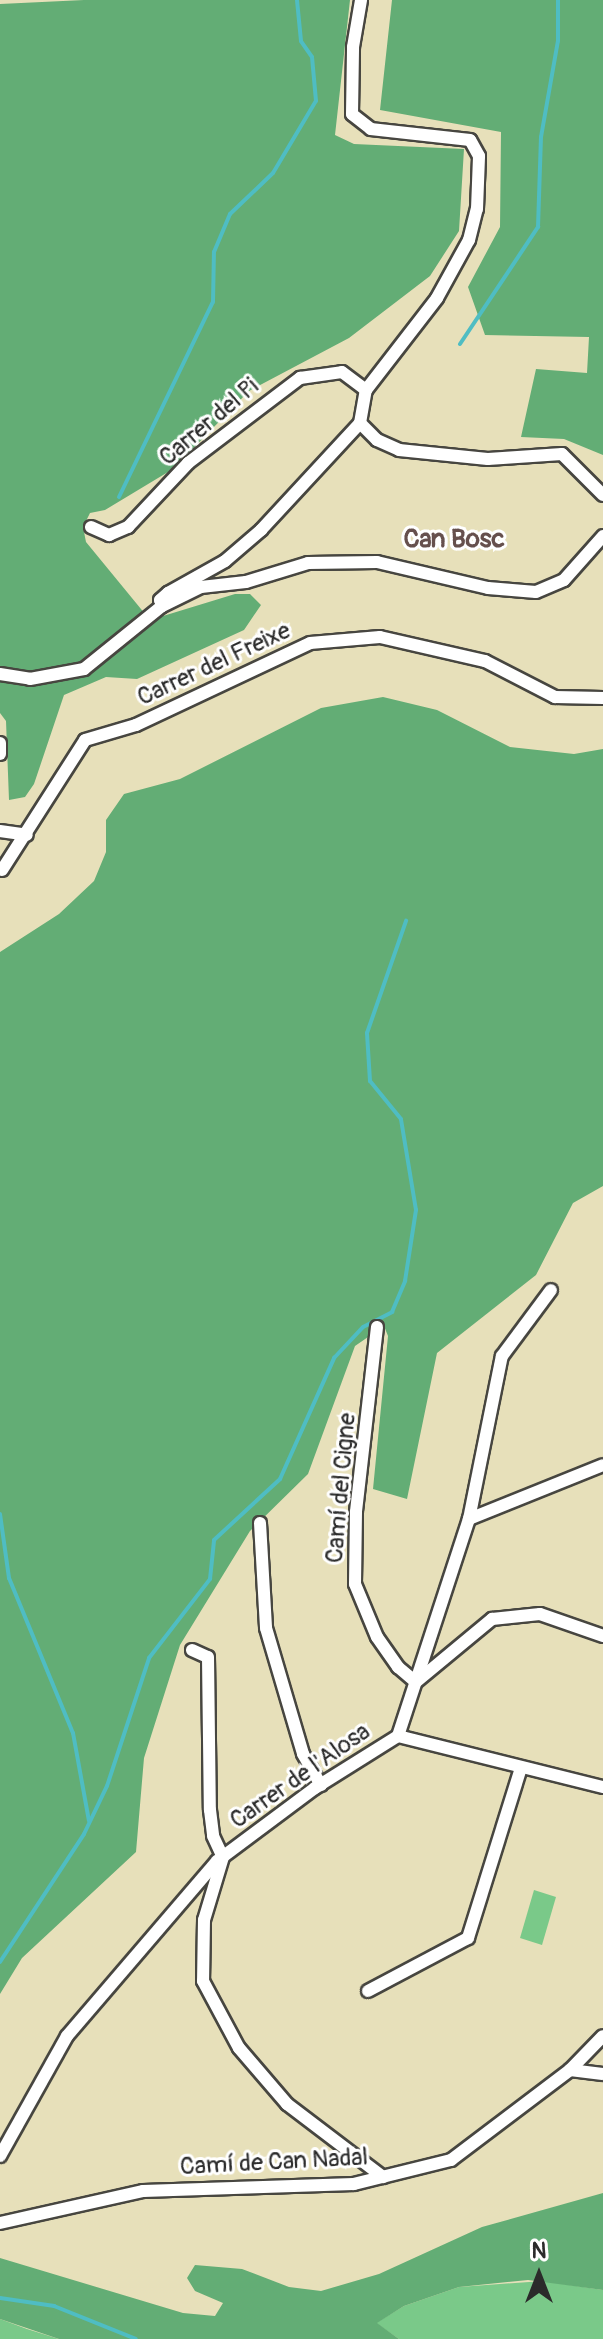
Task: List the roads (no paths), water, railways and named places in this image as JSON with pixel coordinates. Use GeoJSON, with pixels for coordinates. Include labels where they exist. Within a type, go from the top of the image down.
{"type":"FeatureCollection","features":[{"type":"Feature","properties":{"kind":"street"},"geometry":{"type":"LineString","coordinates":[[162,606],[160,600],[168,593],[225,561],[261,530],[360,423],[366,390],[437,298],[469,240],[477,209],[479,156],[470,140],[453,134],[384,132],[358,123],[351,105],[361,0]]}},
{"type":"Feature","properties":{"kind":"street","name":"Carrer del Pi"},"geometry":{"type":"LineString","coordinates":[[91,527],[109,535],[128,527],[188,463],[300,378],[342,372],[366,390]]}},
{"type":"Feature","properties":{"kind":"street"},"geometry":{"type":"LineString","coordinates":[[360,423],[377,440],[399,450],[488,459],[562,454],[586,472],[603,495]]}},
{"type":"Feature","properties":{"kind":"street"},"geometry":{"type":"LineString","coordinates":[[0,674],[30,679],[84,669],[162,606],[201,587],[246,582],[308,563],[377,562],[488,588],[536,592],[564,580],[603,536]]}},
{"type":"Feature","properties":{"kind":"street","name":"Carrer del Freixe"},"geometry":{"type":"LineString","coordinates":[[2,870],[85,740],[136,725],[310,643],[380,637],[485,661],[555,697],[603,698]]}},
{"type":"Feature","properties":{"kind":"street"},"geometry":{"type":"LineString","coordinates":[[0,743],[0,754]]}},
{"type":"Feature","properties":{"kind":"street"},"geometry":{"type":"LineString","coordinates":[[0,831],[27,835]]}},
{"type":"Feature","properties":{"kind":"street","name":"Carrer de l'Alosa"},"geometry":{"type":"LineString","coordinates":[[0,2156],[67,2036],[223,1857],[321,1785],[398,1736],[469,1519],[502,1356],[551,1290]]}},
{"type":"Feature","properties":{"kind":"street","name":"Camí del Cigne"},"geometry":{"type":"LineString","coordinates":[[377,1327],[356,1512],[355,1584],[377,1637],[416,1682]]}},
{"type":"Feature","properties":{"kind":"street"},"geometry":{"type":"LineString","coordinates":[[469,1519],[603,1465]]}},
{"type":"Feature","properties":{"kind":"street"},"geometry":{"type":"LineString","coordinates":[[260,1523],[266,1628],[303,1754],[321,1785]]}},
{"type":"Feature","properties":{"kind":"street"},"geometry":{"type":"LineString","coordinates":[[416,1682],[492,1619],[540,1614],[603,1636]]}},
{"type":"Feature","properties":{"kind":"street"},"geometry":{"type":"LineString","coordinates":[[192,1650],[208,1657],[210,1810],[213,1836],[223,1857],[204,1920],[203,1981],[239,2048],[287,2104],[383,2177]]}},
{"type":"Feature","properties":{"kind":"street"},"geometry":{"type":"LineString","coordinates":[[398,1736],[603,1787]]}},
{"type":"Feature","properties":{"kind":"street"},"geometry":{"type":"LineString","coordinates":[[368,1991],[468,1938],[521,1768]]}},
{"type":"Feature","properties":{"kind":"street","name":"Camí de Can Nadal"},"geometry":{"type":"LineString","coordinates":[[0,2223],[143,2191],[354,2184],[451,2160],[570,2070],[603,2036]]}},
{"type":"Feature","properties":{"kind":"street"},"geometry":{"type":"LineString","coordinates":[[570,2070],[603,2074]]}},
{"type":"Feature","properties":{"kind":"waterway"},"geometry":{"type":"LineString","coordinates":[[119,497],[213,302],[214,252],[230,214],[273,173],[316,101],[312,57],[301,41],[297,0]]}},
{"type":"Feature","properties":{"kind":"waterway"},"geometry":{"type":"LineString","coordinates":[[460,344],[538,227],[541,137],[558,41],[558,0]]}},
{"type":"Feature","properties":{"kind":"waterway"},"geometry":{"type":"LineString","coordinates":[[0,1962],[84,1834],[107,1786],[149,1658],[210,1579],[214,1540],[280,1479],[334,1358],[363,1327],[392,1312],[405,1281],[416,1210],[401,1119],[370,1081],[367,1033],[406,921]]}},
{"type":"Feature","properties":{"kind":"waterway"},"geometry":{"type":"LineString","coordinates":[[0,1514],[9,1578],[73,1733],[89,1821]]}},
{"type":"Feature","properties":{"kind":"waterway"},"geometry":{"type":"LineString","coordinates":[[0,2298],[54,2306],[136,2339]]}},
{"type":"Feature","properties":{"kind":"district","name":"Can Bosc"},"geometry":{"type":"Point","coordinates":[454,540]}}]}
